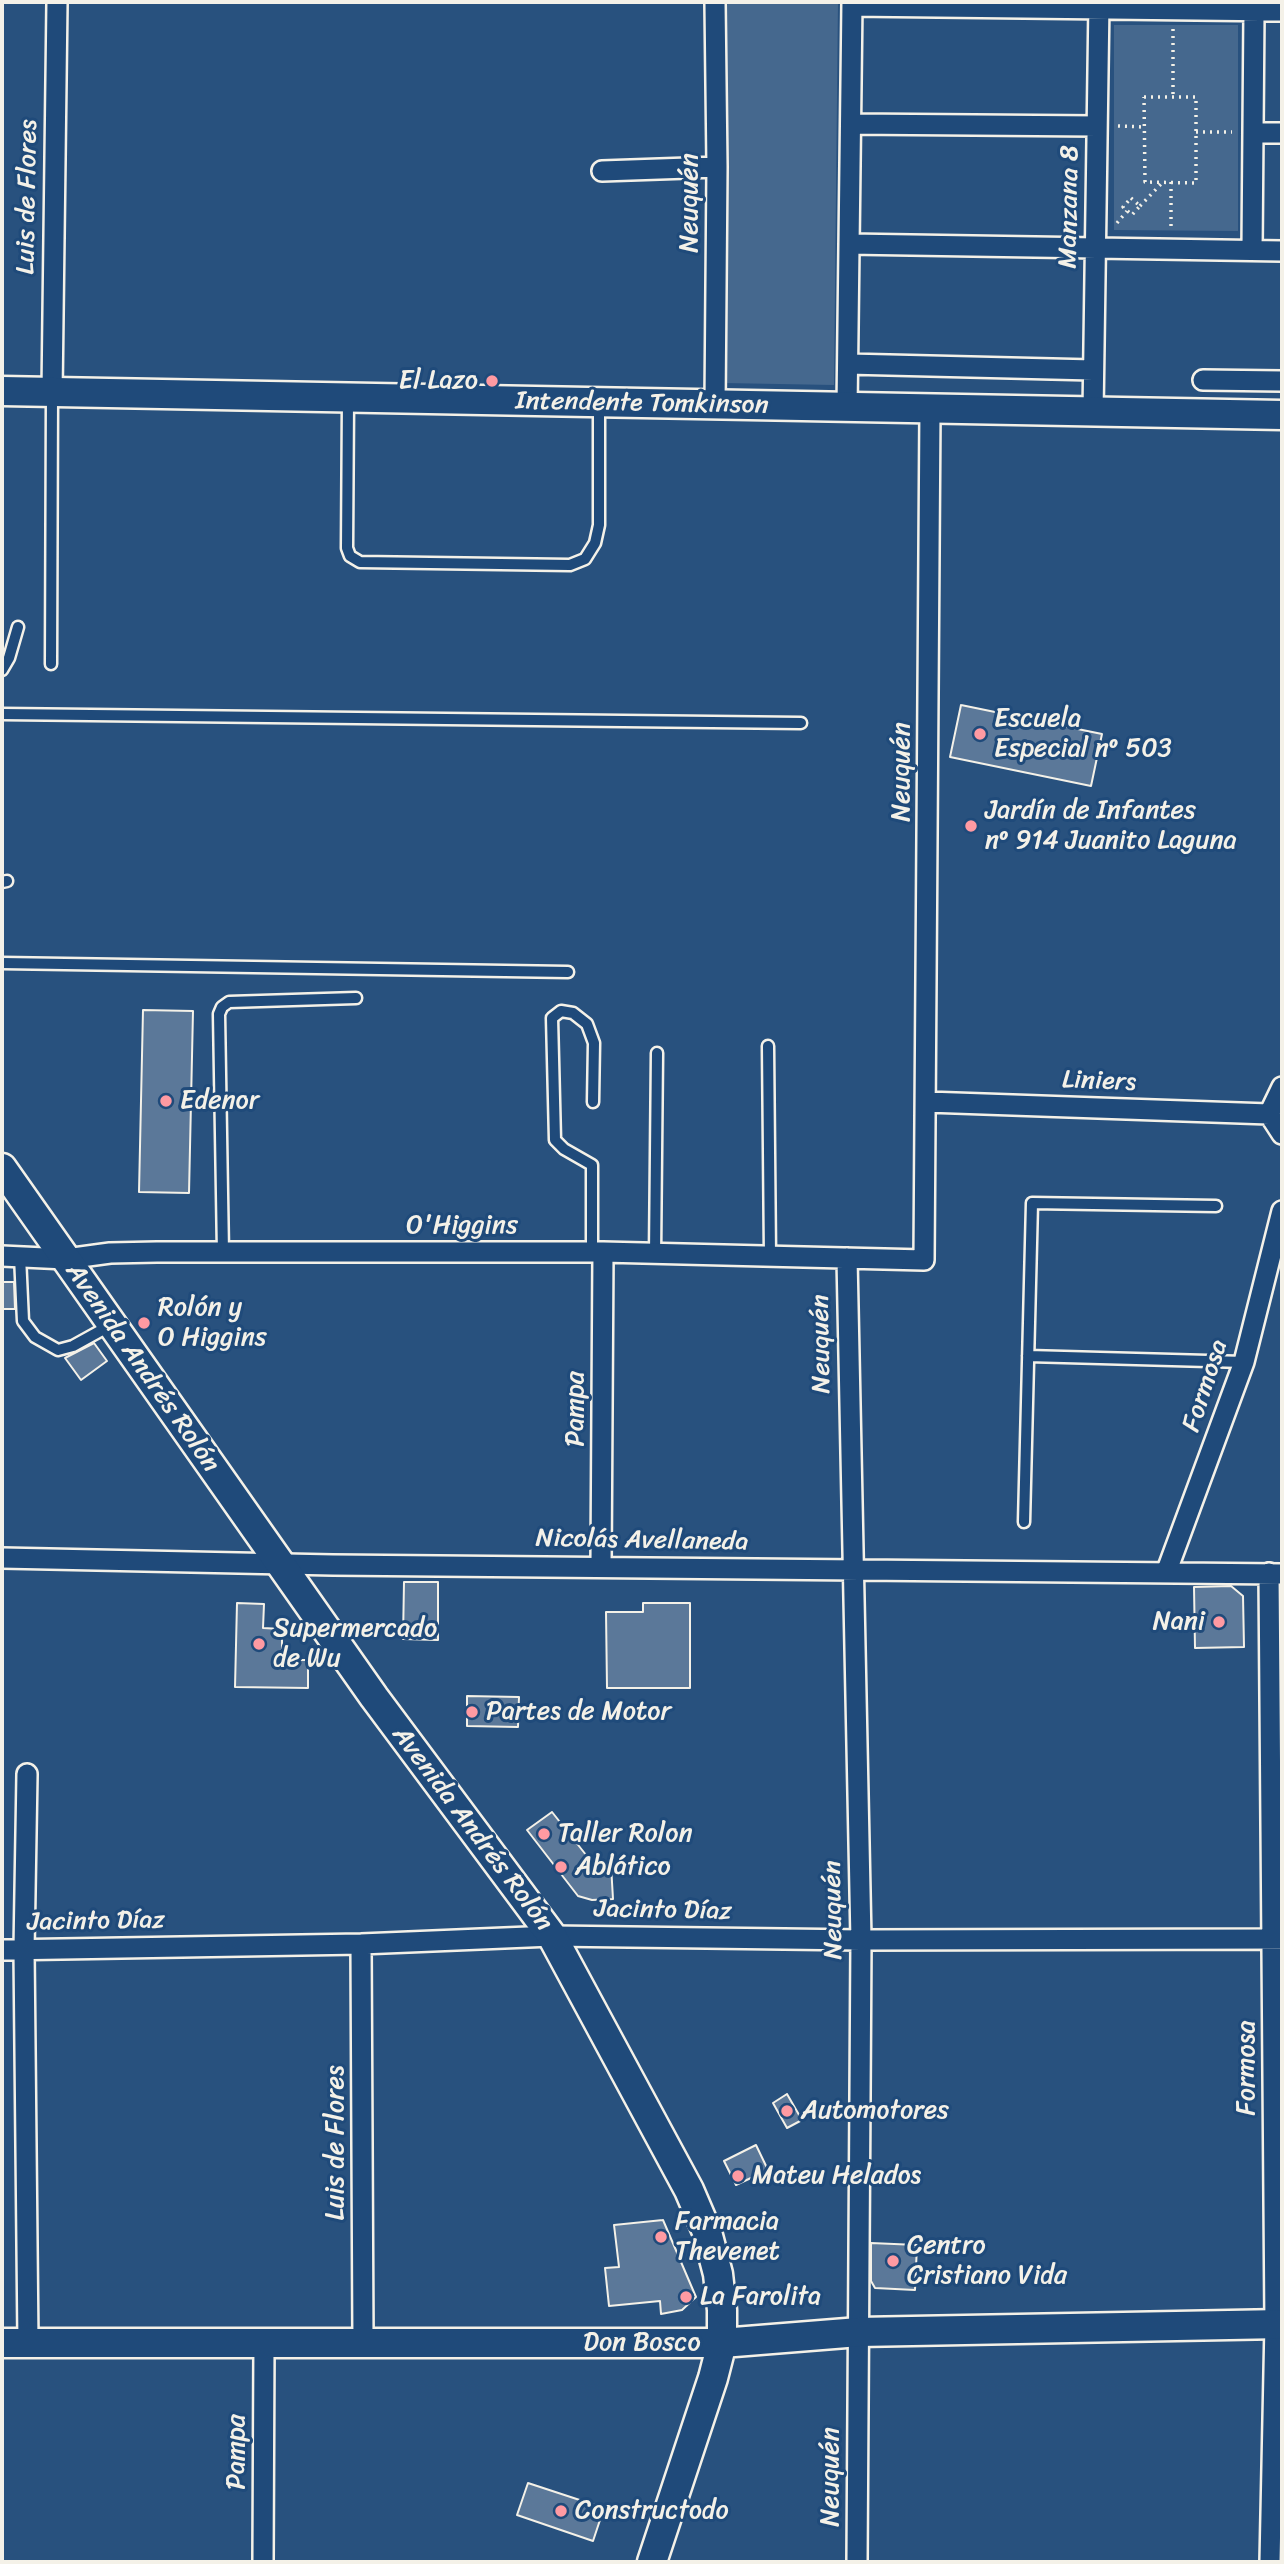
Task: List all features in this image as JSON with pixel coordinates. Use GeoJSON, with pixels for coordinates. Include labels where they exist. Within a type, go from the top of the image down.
{"type":"FeatureCollection","features":[{"type":"Feature","properties":{"kind":"street","name":"Luis de Flores"},"geometry":{"type":"LineString","coordinates":[[52,393],[57,2]]}},
{"type":"Feature","properties":{"kind":"street","name":"Neuquén"},"geometry":{"type":"LineString","coordinates":[[715,2],[715,405]]}},
{"type":"Feature","properties":{"kind":"street"},"geometry":{"type":"LineString","coordinates":[[847,409],[852,4],[1099,5],[1173,10],[1282,11]]}},
{"type":"Feature","properties":{"kind":"street","name":"Manzana 8"},"geometry":{"type":"LineString","coordinates":[[1093,413],[1099,5]]}},
{"type":"Feature","properties":{"kind":"street"},"geometry":{"type":"LineString","coordinates":[[1252,250],[1254,11]]}},
{"type":"Feature","properties":{"kind":"street"},"geometry":{"type":"LineString","coordinates":[[851,124],[1097,126]]}},
{"type":"Feature","properties":{"kind":"street"},"geometry":{"type":"LineString","coordinates":[[1253,133],[1282,133]]}},
{"type":"Feature","properties":{"kind":"street"},"geometry":{"type":"LineString","coordinates":[[602,170],[717,167]]}},
{"type":"Feature","properties":{"kind":"street"},"geometry":{"type":"LineString","coordinates":[[849,244],[1282,251]]}},
{"type":"Feature","properties":{"kind":"street"},"geometry":{"type":"LineString","coordinates":[[848,364],[1093,370]]}},
{"type":"Feature","properties":{"kind":"street"},"geometry":{"type":"LineString","coordinates":[[1203,380],[1282,381]]}},
{"type":"Feature","properties":{"kind":"street","name":"Intendente Tomkinson"},"geometry":{"type":"LineString","coordinates":[[2,391],[847,409],[1282,415]]}},
{"type":"Feature","properties":{"kind":"street","name":"Neuquén"},"geometry":{"type":"LineString","coordinates":[[924,1260],[930,410]]}},
{"type":"Feature","properties":{"kind":"street"},"geometry":{"type":"LineString","coordinates":[[1282,1087],[1269,1114],[1282,1134]]}},
{"type":"Feature","properties":{"kind":"street","name":"Liniers"},"geometry":{"type":"LineString","coordinates":[[927,1102],[1269,1114]]}},
{"type":"Feature","properties":{"kind":"street","name":"Avenida Andrés Rolón"},"geometry":{"type":"LineString","coordinates":[[2,1168],[374,1697],[552,1936],[689,2190],[707,2232],[718,2274],[722,2343],[652,2562]]}},
{"type":"Feature","properties":{"kind":"street","name":"Formosa"},"geometry":{"type":"LineString","coordinates":[[1166,1573],[1244,1362],[1282,1210]]}},
{"type":"Feature","properties":{"kind":"street","name":"O'Higgins"},"geometry":{"type":"LineString","coordinates":[[11,1256],[66,1259],[110,1253],[597,1252],[924,1260]]}},
{"type":"Feature","properties":{"kind":"street","name":"Pampa"},"geometry":{"type":"LineString","coordinates":[[597,1252],[601,1566]]}},
{"type":"Feature","properties":{"kind":"street","name":"Neuquén"},"geometry":{"type":"LineString","coordinates":[[847,1258],[861,1940],[857,2562]]}},
{"type":"Feature","properties":{"kind":"street","name":"Nicolás Avellaneda"},"geometry":{"type":"LineString","coordinates":[[2,1558],[1275,1574]]}},
{"type":"Feature","properties":{"kind":"street","name":"Formosa"},"geometry":{"type":"LineString","coordinates":[[1270,2562],[1279,2324],[1275,1574]]}},
{"type":"Feature","properties":{"kind":"street"},"geometry":{"type":"LineString","coordinates":[[15,2343],[27,1774]]}},
{"type":"Feature","properties":{"kind":"street","name":"Jacinto Díaz"},"geometry":{"type":"LineString","coordinates":[[2,1950],[361,1944],[552,1936],[861,1940],[1277,1939]]}},
{"type":"Feature","properties":{"kind":"street","name":"Luis de Flores"},"geometry":{"type":"LineString","coordinates":[[361,1944],[363,2342]]}},
{"type":"Feature","properties":{"kind":"street","name":"Don Bosco"},"geometry":{"type":"LineString","coordinates":[[15,2343],[722,2343],[859,2333],[1279,2324]]}},
{"type":"Feature","properties":{"kind":"street","name":"Pampa"},"geometry":{"type":"LineString","coordinates":[[263,2562],[264,2342]]}},
{"type":"Feature","properties":{"kind":"lane"},"geometry":{"type":"LineString","coordinates":[[51,664],[52,393]]}},
{"type":"Feature","properties":{"kind":"lane"},"geometry":{"type":"LineString","coordinates":[[348,397],[347,548],[350,556],[360,562],[570,565],[585,559],[595,543],[599,525],[599,403]]}},
{"type":"Feature","properties":{"kind":"lane"},"geometry":{"type":"LineString","coordinates":[[2,670],[9,658],[18,627]]}},
{"type":"Feature","properties":{"kind":"lane"},"geometry":{"type":"LineString","coordinates":[[2,715],[801,723]]}},
{"type":"Feature","properties":{"kind":"lane"},"geometry":{"type":"LineString","coordinates":[[2,963],[568,972]]}},
{"type":"Feature","properties":{"kind":"lane"},"geometry":{"type":"LineString","coordinates":[[223,1253],[219,1014],[222,1007],[229,1002],[356,998]]}},
{"type":"Feature","properties":{"kind":"lane"},"geometry":{"type":"LineString","coordinates":[[593,1102],[594,1043],[587,1024],[573,1013],[561,1011],[552,1018],[555,1140],[564,1149],[592,1165],[597,1252]]}},
{"type":"Feature","properties":{"kind":"lane"},"geometry":{"type":"LineString","coordinates":[[768,1046],[769,1256]]}},
{"type":"Feature","properties":{"kind":"lane"},"geometry":{"type":"LineString","coordinates":[[654,1254],[657,1054]]}},
{"type":"Feature","properties":{"kind":"lane"},"geometry":{"type":"LineString","coordinates":[[1024,1522],[1032,1203],[1216,1206]]}},
{"type":"Feature","properties":{"kind":"lane"},"geometry":{"type":"LineString","coordinates":[[11,1256],[23,1321],[35,1337],[58,1350],[73,1346],[112,1325]]}},
{"type":"Feature","properties":{"kind":"lane"},"geometry":{"type":"LineString","coordinates":[[1028,1356],[1244,1362]]}},
{"type":"Feature","properties":{"kind":"path"},"geometry":{"type":"LineString","coordinates":[[1173,10],[1173,97]]}},
{"type":"Feature","properties":{"kind":"path"},"geometry":{"type":"LineString","coordinates":[[1144,97],[1196,97],[1196,183],[1145,182],[1144,127],[1144,97]]}},
{"type":"Feature","properties":{"kind":"path"},"geometry":{"type":"LineString","coordinates":[[1097,126],[1144,127]]}},
{"type":"Feature","properties":{"kind":"path"},"geometry":{"type":"LineString","coordinates":[[1196,132],[1253,133]]}},
{"type":"Feature","properties":{"kind":"path"},"geometry":{"type":"LineString","coordinates":[[1171,182],[1172,249]]}},
{"type":"Feature","properties":{"kind":"path"},"geometry":{"type":"LineString","coordinates":[[1140,206],[1131,198],[1123,207],[1132,215],[1162,183]]}},
{"type":"Feature","properties":{"kind":"shaded area"},"geometry":{"type":"Polygon","coordinates":[[[726,2],[838,2],[834,385],[723,383],[726,2]]]}},
{"type":"Feature","properties":{"kind":"shaded area"},"geometry":{"type":"Polygon","coordinates":[[[1114,25],[1238,25],[1238,231],[1114,230],[1114,25]]]}},
{"type":"Feature","properties":{"kind":"building"},"geometry":{"type":"Polygon","coordinates":[[[961,705],[1102,734],[1091,786],[950,757],[961,705]]]}},
{"type":"Feature","properties":{"kind":"building","name":"Edenor"},"geometry":{"type":"Polygon","coordinates":[[[143,1010],[193,1011],[189,1193],[139,1192],[143,1010]]]}},
{"type":"Feature","properties":{"kind":"building"},"geometry":{"type":"Polygon","coordinates":[[[2,1282],[14,1282],[15,1309],[2,1309],[2,1282]]]}},
{"type":"Feature","properties":{"kind":"building"},"geometry":{"type":"Polygon","coordinates":[[[94,1343],[107,1361],[81,1380],[65,1358],[94,1343]]]}},
{"type":"Feature","properties":{"kind":"building"},"geometry":{"type":"Polygon","coordinates":[[[404,1582],[438,1582],[438,1640],[403,1639],[404,1582]]]}},
{"type":"Feature","properties":{"kind":"building","name":"Nani"},"geometry":{"type":"Polygon","coordinates":[[[1231,1586],[1243,1596],[1244,1647],[1195,1648],[1194,1587],[1231,1586]]]}},
{"type":"Feature","properties":{"kind":"building","name":"Supermercado de Wu"},"geometry":{"type":"Polygon","coordinates":[[[237,1603],[264,1604],[263,1628],[282,1629],[282,1660],[308,1660],[308,1688],[235,1687],[237,1603]]]}},
{"type":"Feature","properties":{"kind":"building"},"geometry":{"type":"Polygon","coordinates":[[[643,1603],[690,1603],[690,1688],[607,1688],[606,1612],[643,1612],[643,1603]]]}},
{"type":"Feature","properties":{"kind":"building"},"geometry":{"type":"Polygon","coordinates":[[[467,1696],[519,1697],[518,1727],[467,1726],[467,1696]]]}},
{"type":"Feature","properties":{"kind":"building"},"geometry":{"type":"Polygon","coordinates":[[[552,1812],[594,1865],[611,1865],[613,1899],[592,1900],[578,1896],[527,1830],[552,1812]]]}},
{"type":"Feature","properties":{"kind":"building","name":"Automotores"},"geometry":{"type":"Polygon","coordinates":[[[787,2094],[802,2120],[787,2128],[773,2103],[787,2094]]]}},
{"type":"Feature","properties":{"kind":"building"},"geometry":{"type":"Polygon","coordinates":[[[756,2145],[768,2170],[736,2185],[724,2161],[756,2145]]]}},
{"type":"Feature","properties":{"kind":"building"},"geometry":{"type":"Polygon","coordinates":[[[663,2220],[696,2297],[682,2310],[661,2314],[660,2301],[609,2306],[605,2268],[619,2267],[614,2225],[663,2220]]]}},
{"type":"Feature","properties":{"kind":"building","name":"Centro Cristiano Vida"},"geometry":{"type":"Polygon","coordinates":[[[871,2243],[917,2245],[915,2290],[875,2288],[871,2281],[871,2243]]]}},
{"type":"Feature","properties":{"kind":"building","name":"Constructodo"},"geometry":{"type":"Polygon","coordinates":[[[528,2483],[604,2508],[593,2541],[517,2515],[528,2483]]]}},
{"type":"Feature","properties":{"kind":"place","name":"El Lazo"},"geometry":{"type":"Point","coordinates":[492,381]}},
{"type":"Feature","properties":{"kind":"place","name":"Escuela Especial nº 503"},"geometry":{"type":"Point","coordinates":[980,734]}},
{"type":"Feature","properties":{"kind":"place","name":"Jardín de Infantes nº 914 Juanito Laguna"},"geometry":{"type":"Point","coordinates":[971,826]}},
{"type":"Feature","properties":{"kind":"place","name":"Edenor"},"geometry":{"type":"Point","coordinates":[166,1101]}},
{"type":"Feature","properties":{"kind":"place","name":"Rolón y O Higgins"},"geometry":{"type":"Point","coordinates":[144,1323]}},
{"type":"Feature","properties":{"kind":"place","name":"Nani"},"geometry":{"type":"Point","coordinates":[1219,1622]}},
{"type":"Feature","properties":{"kind":"place","name":"Supermercado de Wu"},"geometry":{"type":"Point","coordinates":[259,1644]}},
{"type":"Feature","properties":{"kind":"place","name":"Partes de Motor"},"geometry":{"type":"Point","coordinates":[472,1712]}},
{"type":"Feature","properties":{"kind":"place","name":"Taller Rolon"},"geometry":{"type":"Point","coordinates":[544,1834]}},
{"type":"Feature","properties":{"kind":"place","name":"Ablático"},"geometry":{"type":"Point","coordinates":[561,1867]}},
{"type":"Feature","properties":{"kind":"place","name":"Automotores"},"geometry":{"type":"Point","coordinates":[787,2111]}},
{"type":"Feature","properties":{"kind":"place","name":"Mateu Helados"},"geometry":{"type":"Point","coordinates":[738,2176]}},
{"type":"Feature","properties":{"kind":"place","name":"Farmacia Thevenet"},"geometry":{"type":"Point","coordinates":[661,2237]}},
{"type":"Feature","properties":{"kind":"place","name":"Centro Cristiano Vida"},"geometry":{"type":"Point","coordinates":[893,2261]}},
{"type":"Feature","properties":{"kind":"place","name":"La Farolita"},"geometry":{"type":"Point","coordinates":[686,2297]}},
{"type":"Feature","properties":{"kind":"place","name":"Constructodo"},"geometry":{"type":"Point","coordinates":[561,2511]}}]}
